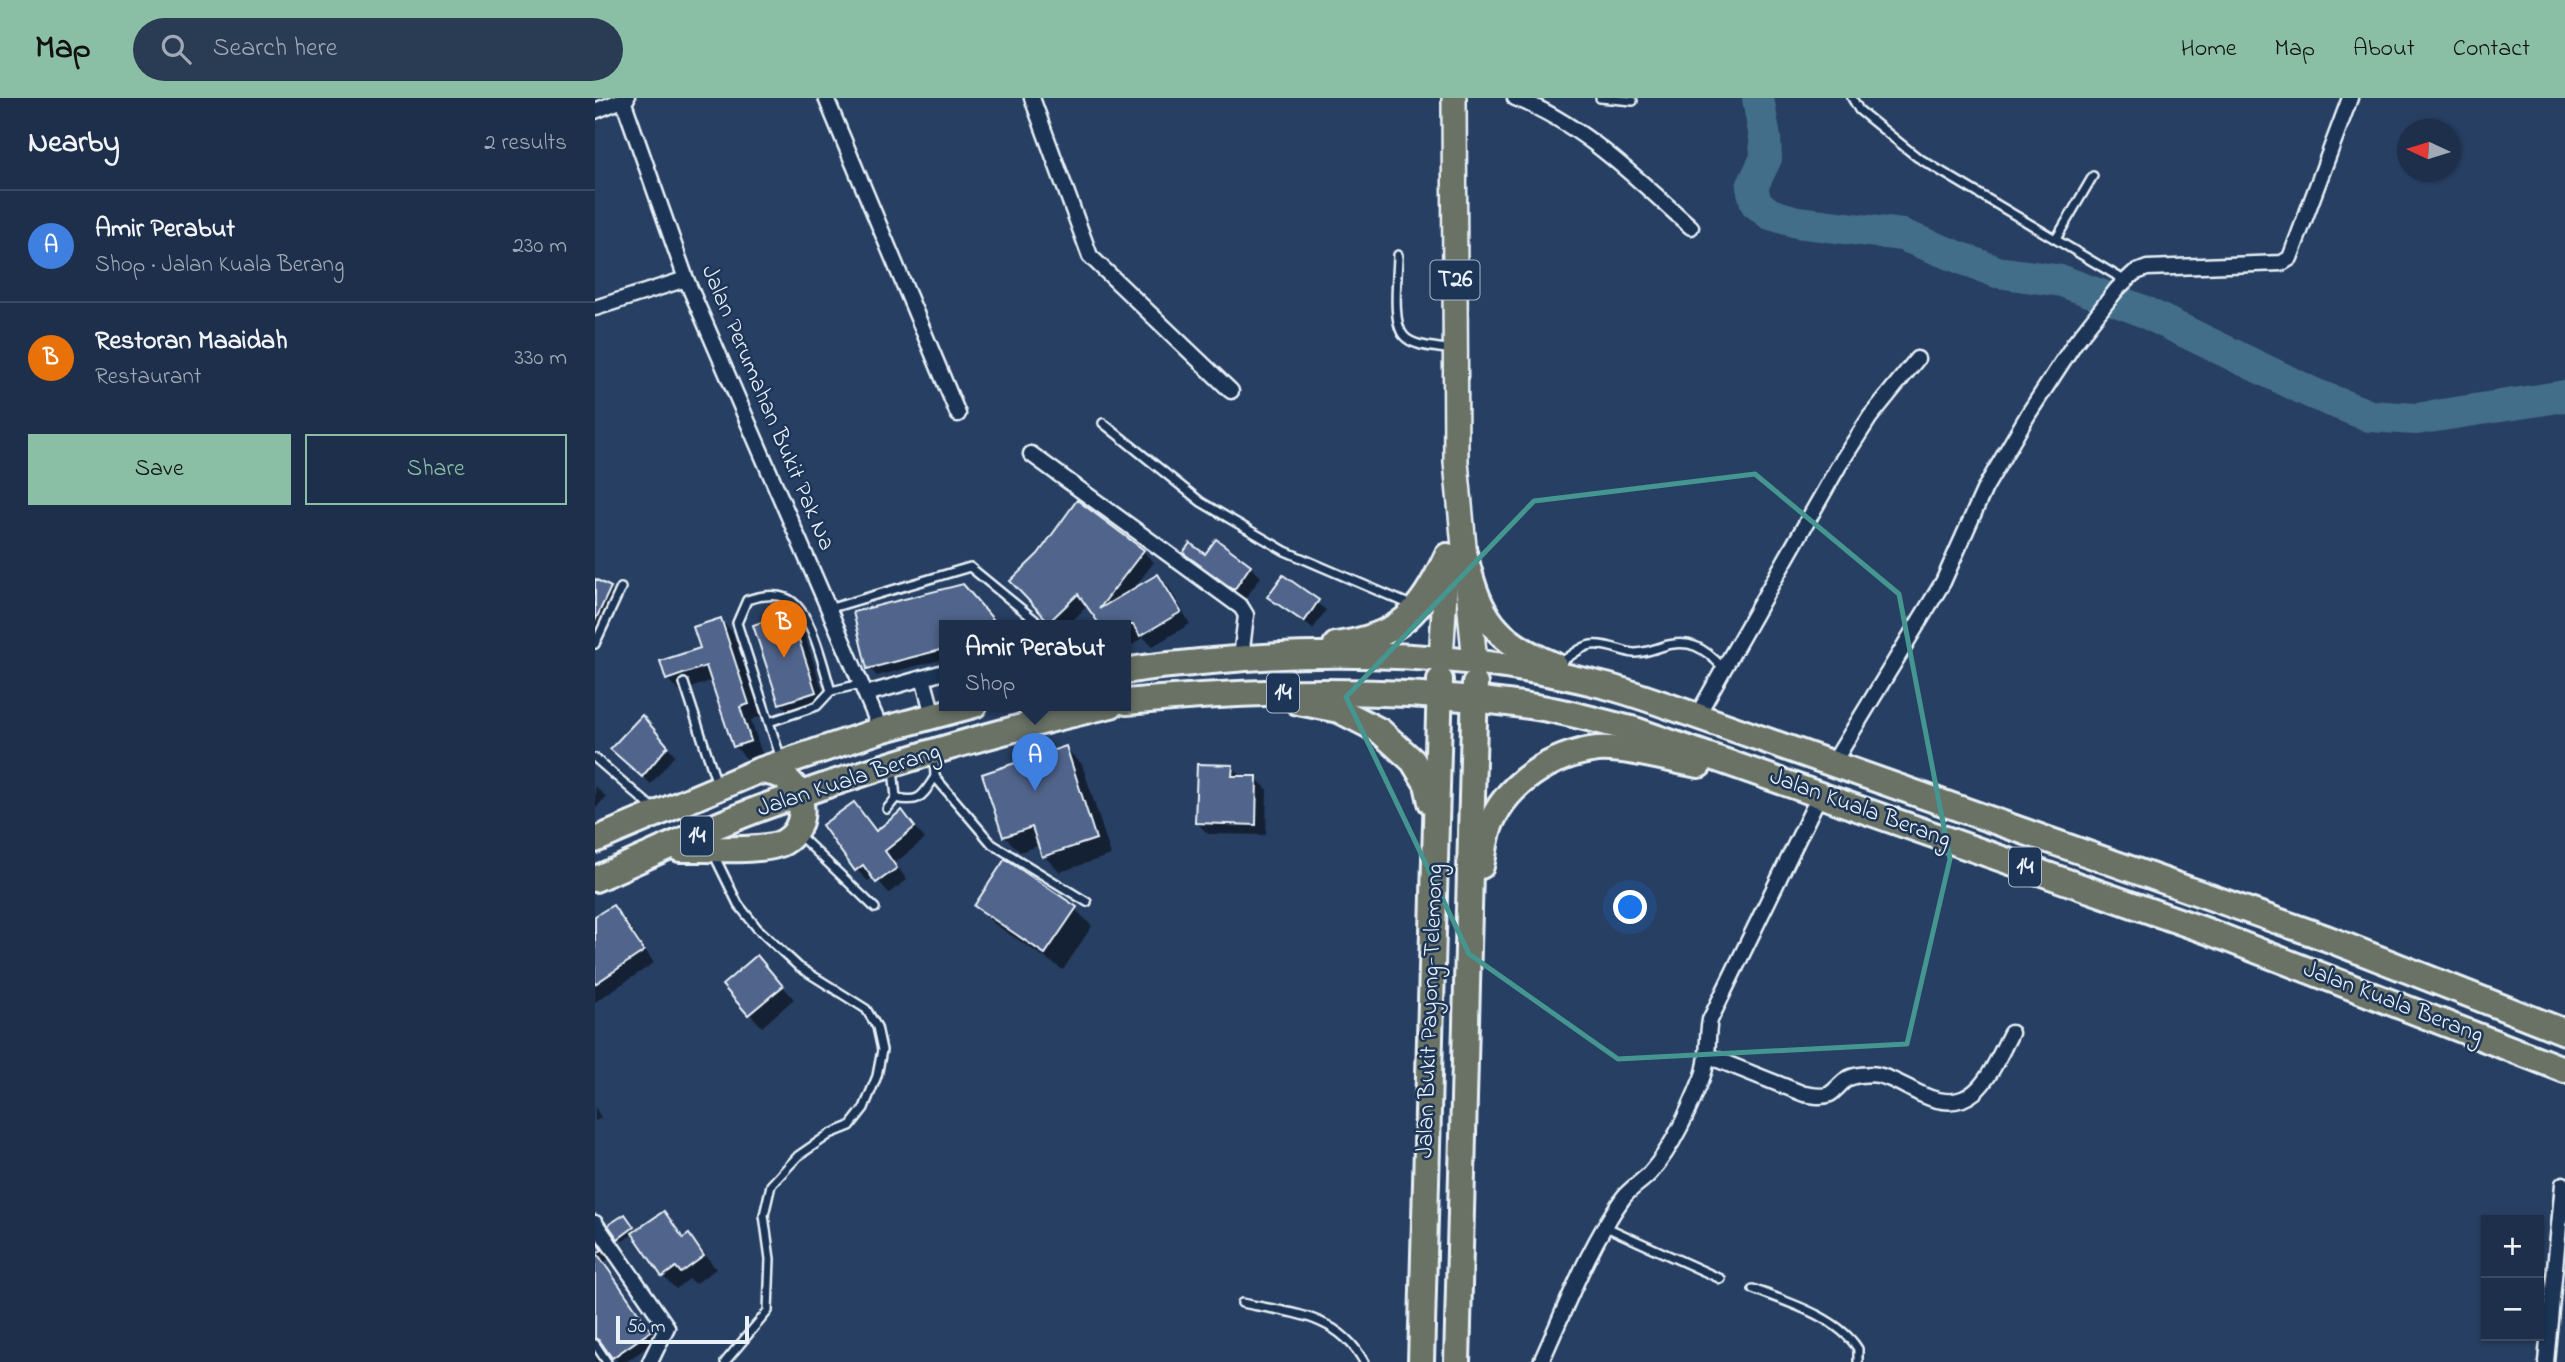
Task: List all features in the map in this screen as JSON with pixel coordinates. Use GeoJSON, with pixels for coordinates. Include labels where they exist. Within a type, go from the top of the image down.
{"type":"FeatureCollection","features":[{"type":"Feature","properties":{"kind":"highway"},"geometry":{"type":"LineString","coordinates":[[1241,658],[1367,640],[1395,627],[1419,608],[1456,556],[1485,614],[1502,636],[1525,653],[1607,686]]}},
{"type":"Feature","properties":{"kind":"highway","name":"Jalan Kuala Berang"},"geometry":{"type":"LineString","coordinates":[[1131,670],[1241,658],[1336,655],[1475,663],[1541,672],[1607,686],[2326,938],[2565,1032]]}},
{"type":"Feature","properties":{"kind":"highway","name":"Jalan Bukit Payong-Telemong"},"geometry":{"type":"LineString","coordinates":[[1421,1362],[1441,660]]}},
{"type":"Feature","properties":{"kind":"highway","name":"Jalan Bukit Payong-Telemong"},"geometry":{"type":"LineString","coordinates":[[1457,1362],[1475,663]]}},
{"type":"Feature","properties":{"kind":"highway","name":"Jalan Kuala Berang"},"geometry":{"type":"LineString","coordinates":[[1131,702],[1336,691],[1440,695],[1540,707],[1635,730],[2207,930],[2565,1070]]}},
{"type":"Feature","properties":{"kind":"highway"},"geometry":{"type":"LineString","coordinates":[[1243,694],[1292,700],[1339,710],[1380,731],[1413,761],[1420,772],[1427,784],[1436,826]]}},
{"type":"Feature","properties":{"kind":"highway","name":"Jalan Kuala Berang"},"geometry":{"type":"LineString","coordinates":[[600,835],[758,771],[881,730],[949,711]]}},
{"type":"Feature","properties":{"kind":"highway","name":"Jalan Kuala Berang"},"geometry":{"type":"LineString","coordinates":[[595,879],[770,804],[934,752],[1084,711]]}},
{"type":"Feature","properties":{"kind":"highway"},"geometry":{"type":"LineString","coordinates":[[1466,1028],[1481,867],[1489,830],[1497,811],[1522,782],[1549,763],[1599,749],[1779,780]]}},
{"type":"Feature","properties":{"kind":"highway"},"geometry":{"type":"LineString","coordinates":[[666,849],[766,847],[782,843],[796,832],[802,812],[799,795],[787,779],[758,771]]}},
{"type":"Feature","properties":{"kind":"main road","name":"T26"},"geometry":{"type":"LineString","coordinates":[[1454,98],[1456,556]]}},
{"type":"Feature","properties":{"kind":"main road"},"geometry":{"type":"LineString","coordinates":[[1441,660],[1456,556]]}},
{"type":"Feature","properties":{"kind":"main road"},"geometry":{"type":"LineString","coordinates":[[1456,556],[1475,663]]}},
{"type":"Feature","properties":{"kind":"street"},"geometry":{"type":"LineString","coordinates":[[827,98],[958,414]]}},
{"type":"Feature","properties":{"kind":"street"},"geometry":{"type":"LineString","coordinates":[[1032,98],[1090,256],[1231,391]]}},
{"type":"Feature","properties":{"kind":"street"},"geometry":{"type":"LineString","coordinates":[[1515,98],[1553,117],[1592,142],[1691,227]]}},
{"type":"Feature","properties":{"kind":"street"},"geometry":{"type":"LineString","coordinates":[[1832,765],[1943,582],[1991,477],[2052,377],[2092,320],[2120,285],[2147,268],[2282,263],[2290,258],[2350,98]]}},
{"type":"Feature","properties":{"kind":"street"},"geometry":{"type":"LineString","coordinates":[[595,111],[625,99]]}},
{"type":"Feature","properties":{"kind":"street","name":"Jalan Perumahan Bukit Pak Na"},"geometry":{"type":"LineString","coordinates":[[625,99],[686,279],[881,730]]}},
{"type":"Feature","properties":{"kind":"street"},"geometry":{"type":"LineString","coordinates":[[595,308],[686,279]]}},
{"type":"Feature","properties":{"kind":"street"},"geometry":{"type":"LineString","coordinates":[[1697,716],[1837,467],[1870,417],[1917,359]]}},
{"type":"Feature","properties":{"kind":"street"},"geometry":{"type":"LineString","coordinates":[[1031,454],[1241,607],[1246,615],[1241,658]]}},
{"type":"Feature","properties":{"kind":"street"},"geometry":{"type":"LineString","coordinates":[[863,689],[939,673]]}},
{"type":"Feature","properties":{"kind":"street"},"geometry":{"type":"LineString","coordinates":[[923,678],[933,715]]}},
{"type":"Feature","properties":{"kind":"street"},"geometry":{"type":"LineString","coordinates":[[1541,1362],[1586,1262],[1624,1197],[1651,1172],[1672,1140],[1703,1076],[1708,1056],[1706,1038],[1710,1020],[1819,796]]}},
{"type":"Feature","properties":{"kind":"street"},"geometry":{"type":"LineString","coordinates":[[1708,1056],[1804,1094],[1830,1094],[1849,1077],[1878,1075],[1926,1097],[1956,1101],[1970,1097],[1981,1085],[2011,1033]]}},
{"type":"Feature","properties":{"kind":"street"},"geometry":{"type":"LineString","coordinates":[[2546,1362],[2563,1184]]}},
{"type":"Feature","properties":{"kind":"street"},"geometry":{"type":"LineString","coordinates":[[595,1223],[667,1327],[650,1362]]}},
{"type":"Feature","properties":{"kind":"lane"},"geometry":{"type":"LineString","coordinates":[[1600,98],[1633,101]]}},
{"type":"Feature","properties":{"kind":"lane"},"geometry":{"type":"LineString","coordinates":[[1852,98],[1859,110],[1917,157],[2056,239],[2120,285]]}},
{"type":"Feature","properties":{"kind":"lane"},"geometry":{"type":"LineString","coordinates":[[2056,239],[2093,176]]}},
{"type":"Feature","properties":{"kind":"lane"},"geometry":{"type":"LineString","coordinates":[[1398,255],[1398,324],[1404,337],[1414,342],[1455,351]]}},
{"type":"Feature","properties":{"kind":"lane"},"geometry":{"type":"LineString","coordinates":[[1103,423],[1201,502],[1285,551],[1419,608]]}},
{"type":"Feature","properties":{"kind":"lane"},"geometry":{"type":"LineString","coordinates":[[828,608],[970,567],[1035,620]]}},
{"type":"Feature","properties":{"kind":"lane"},"geometry":{"type":"LineString","coordinates":[[595,644],[621,588]]}},
{"type":"Feature","properties":{"kind":"lane"},"geometry":{"type":"LineString","coordinates":[[782,763],[737,623],[747,600],[763,595],[787,598],[807,618],[831,691]]}},
{"type":"Feature","properties":{"kind":"lane"},"geometry":{"type":"LineString","coordinates":[[1554,665],[1590,645],[1644,653],[1668,645],[1682,644],[1705,649],[1723,667]]}},
{"type":"Feature","properties":{"kind":"lane"},"geometry":{"type":"LineString","coordinates":[[684,683],[719,788]]}},
{"type":"Feature","properties":{"kind":"lane"},"geometry":{"type":"LineString","coordinates":[[769,722],[817,706],[831,691],[863,689]]}},
{"type":"Feature","properties":{"kind":"lane"},"geometry":{"type":"LineString","coordinates":[[896,798],[911,801],[922,797],[935,777],[934,752]]}},
{"type":"Feature","properties":{"kind":"lane"},"geometry":{"type":"LineString","coordinates":[[595,758],[659,813]]}},
{"type":"Feature","properties":{"kind":"lane"},"geometry":{"type":"LineString","coordinates":[[887,809],[896,798],[892,765]]}},
{"type":"Feature","properties":{"kind":"lane"},"geometry":{"type":"LineString","coordinates":[[935,777],[992,844],[1087,902]]}},
{"type":"Feature","properties":{"kind":"lane"},"geometry":{"type":"LineString","coordinates":[[796,832],[876,908]]}},
{"type":"Feature","properties":{"kind":"lane"},"geometry":{"type":"LineString","coordinates":[[711,848],[738,904],[757,928],[799,967],[866,1009],[877,1027],[881,1050],[877,1076],[865,1108],[850,1126],[830,1135],[798,1156],[771,1185],[764,1214],[771,1259],[768,1311],[726,1362]]}},
{"type":"Feature","properties":{"kind":"lane"},"geometry":{"type":"LineString","coordinates":[[1607,1227],[1721,1279]]}},
{"type":"Feature","properties":{"kind":"lane"},"geometry":{"type":"LineString","coordinates":[[1753,1289],[1808,1310],[1843,1333],[1858,1349],[1858,1362]]}},
{"type":"Feature","properties":{"kind":"lane"},"geometry":{"type":"LineString","coordinates":[[1242,1303],[1324,1322],[1350,1341],[1364,1362]]}},
{"type":"Feature","properties":{"kind":"lane"},"geometry":{"type":"LineString","coordinates":[[595,1344],[607,1362]]}},
{"type":"Feature","properties":{"kind":"highlighted area"},"geometry":{"type":"Polygon","coordinates":[[[1755,474],[1899,594],[1950,859],[1907,1044],[1618,1059],[1469,954],[1346,697],[1534,501],[1755,474]]]}},
{"type":"Feature","properties":{"kind":"building"},"geometry":{"type":"Polygon","coordinates":[[[1077,500],[1144,550],[1099,609],[1158,574],[1181,612],[1140,636],[1131,625],[1131,620],[1096,620],[1078,594],[1051,620],[1047,620],[1010,581],[1038,554],[1077,500]]]}},
{"type":"Feature","properties":{"kind":"building"},"geometry":{"type":"Polygon","coordinates":[[[1216,539],[1251,565],[1234,590],[1183,553],[1190,543],[1205,554],[1216,539]]]}},
{"type":"Feature","properties":{"kind":"building"},"geometry":{"type":"Polygon","coordinates":[[[1283,575],[1319,600],[1304,622],[1267,597],[1283,575]]]}},
{"type":"Feature","properties":{"kind":"building"},"geometry":{"type":"Polygon","coordinates":[[[595,579],[611,587],[595,621],[595,579]]]}},
{"type":"Feature","properties":{"kind":"building"},"geometry":{"type":"Polygon","coordinates":[[[963,584],[994,620],[939,620],[939,650],[867,669],[853,612],[963,584]]]}},
{"type":"Feature","properties":{"kind":"building"},"geometry":{"type":"Polygon","coordinates":[[[790,612],[816,692],[779,704],[753,625],[790,612]]]}},
{"type":"Feature","properties":{"kind":"building"},"geometry":{"type":"Polygon","coordinates":[[[721,618],[749,704],[740,707],[751,741],[733,747],[706,666],[666,680],[660,661],[700,648],[693,627],[721,618]]]}},
{"type":"Feature","properties":{"kind":"building"},"geometry":{"type":"Polygon","coordinates":[[[642,715],[668,746],[642,777],[610,749],[642,715]]]}},
{"type":"Feature","properties":{"kind":"building"},"geometry":{"type":"Polygon","coordinates":[[[1066,746],[1096,839],[1042,857],[1032,827],[1003,837],[982,774],[1066,746]]]}},
{"type":"Feature","properties":{"kind":"building"},"geometry":{"type":"Polygon","coordinates":[[[1197,764],[1233,765],[1232,776],[1257,776],[1256,825],[1195,823],[1197,764]]]}},
{"type":"Feature","properties":{"kind":"building"},"geometry":{"type":"Polygon","coordinates":[[[854,802],[876,831],[902,810],[915,827],[885,851],[897,868],[876,883],[863,865],[855,871],[822,825],[854,802]]]}},
{"type":"Feature","properties":{"kind":"building"},"geometry":{"type":"Polygon","coordinates":[[[1005,859],[1077,907],[1045,954],[974,906],[1005,859]]]}},
{"type":"Feature","properties":{"kind":"building"},"geometry":{"type":"Polygon","coordinates":[[[613,905],[644,951],[595,984],[595,916],[613,905]]]}},
{"type":"Feature","properties":{"kind":"building"},"geometry":{"type":"Polygon","coordinates":[[[757,955],[783,986],[748,1015],[722,985],[757,955]]]}},
{"type":"Feature","properties":{"kind":"building"},"geometry":{"type":"Polygon","coordinates":[[[664,1211],[683,1238],[689,1234],[704,1256],[681,1273],[676,1267],[662,1277],[632,1233],[664,1211]]]}},
{"type":"Feature","properties":{"kind":"building"},"geometry":{"type":"Polygon","coordinates":[[[625,1214],[634,1227],[618,1239],[608,1225],[625,1214]]]}},
{"type":"Feature","properties":{"kind":"building"},"geometry":{"type":"Polygon","coordinates":[[[595,1240],[602,1250],[597,1253],[651,1331],[612,1358],[595,1338],[595,1240]]]}},
{"type":"Feature","properties":{"kind":"waterway"},"geometry":{"type":"LineString","coordinates":[[1758,98],[1766,158],[1752,187],[1756,203],[1770,214],[1797,222],[1902,235],[1997,272],[2062,281],[2138,309],[2314,394],[2370,416],[2416,419],[2565,396]]}},
{"type":"Feature","properties":{"kind":"place","name":"Restoran Maaidah"},"geometry":{"type":"Point","coordinates":[784,658]}},
{"type":"Feature","properties":{"kind":"place","name":"Amir Perabut"},"geometry":{"type":"Point","coordinates":[1035,791]}}]}
